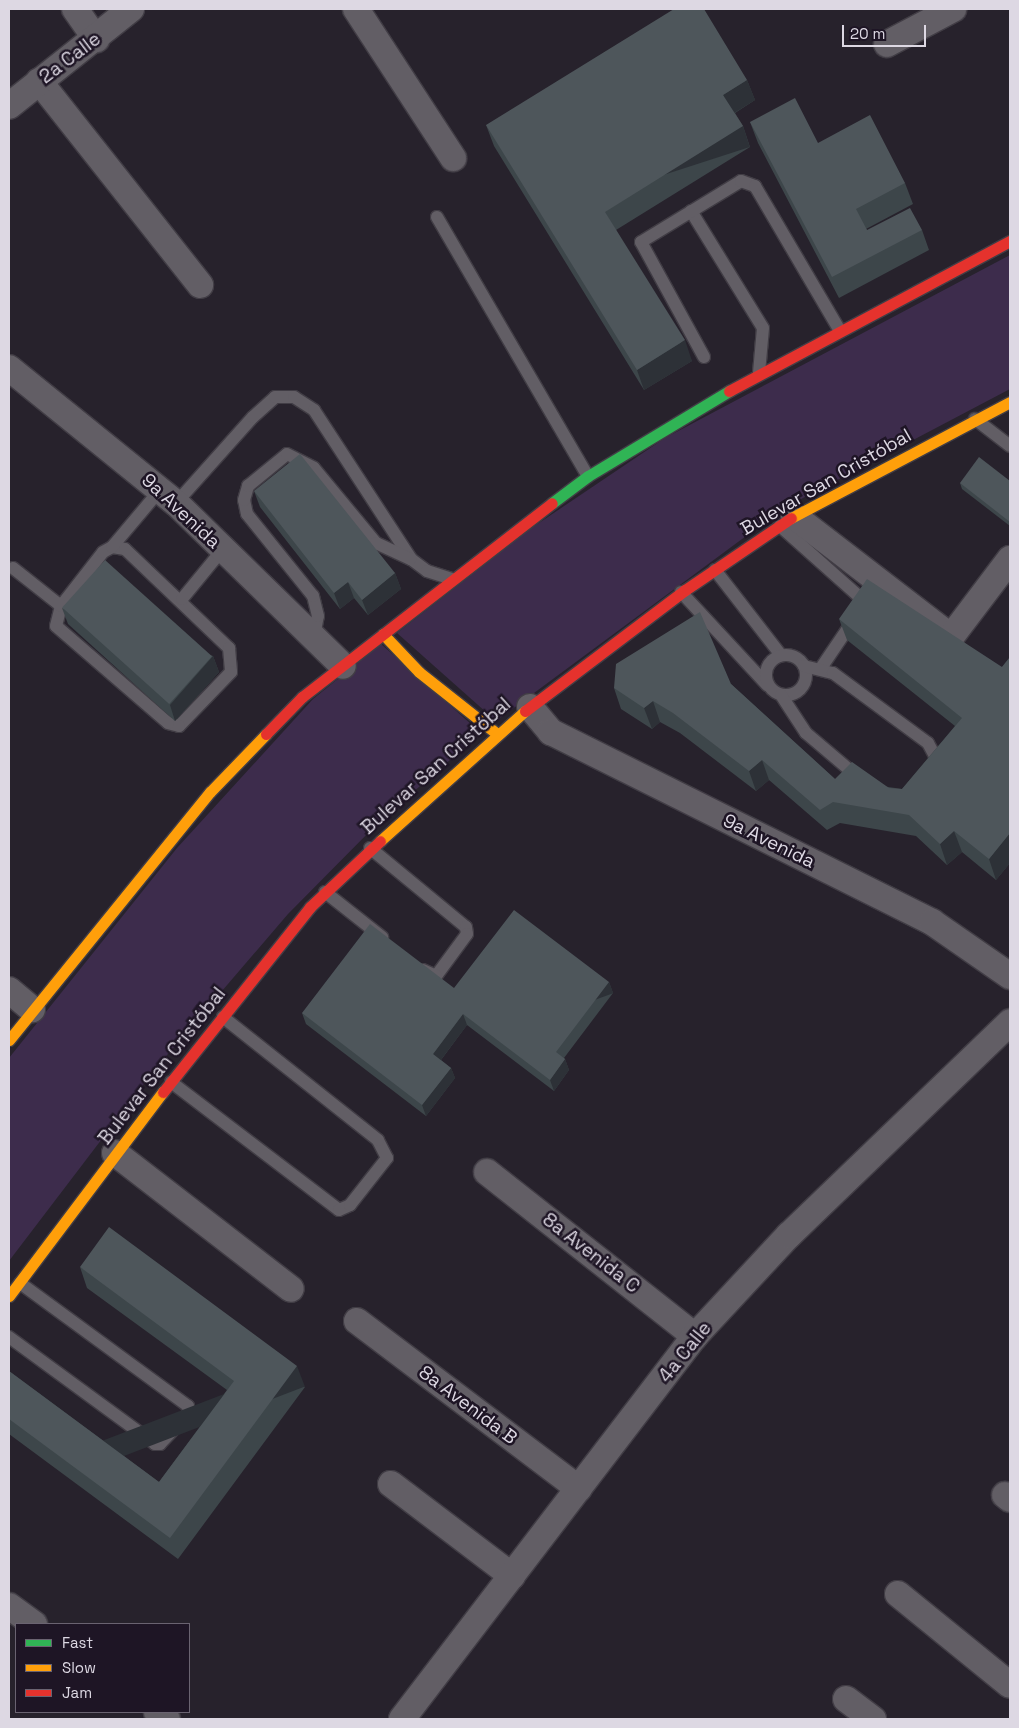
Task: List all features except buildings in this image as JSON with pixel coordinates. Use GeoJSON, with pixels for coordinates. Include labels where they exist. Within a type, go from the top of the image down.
{"type":"FeatureCollection","features":[{"type":"Feature","properties":{"kind":"main road"},"geometry":{"type":"LineString","coordinates":[[9,1040],[32,1009],[210,792],[302,697],[452,578],[588,476],[759,375],[840,330],[1010,241]]}},
{"type":"Feature","properties":{"kind":"main road","name":"Bulevar San Cristóbal"},"geometry":{"type":"LineString","coordinates":[[9,1296],[115,1153],[223,1017],[326,892],[370,848],[496,733],[681,592],[787,521],[974,418],[1010,402]]}},
{"type":"Feature","properties":{"kind":"main road"},"geometry":{"type":"LineString","coordinates":[[383,634],[419,672],[496,733]]}},
{"type":"Feature","properties":{"kind":"street"},"geometry":{"type":"LineString","coordinates":[[75,9],[96,39]]}},
{"type":"Feature","properties":{"kind":"street","name":"2a Calle"},"geometry":{"type":"LineString","coordinates":[[9,106],[39,81],[96,39],[131,9]]}},
{"type":"Feature","properties":{"kind":"street"},"geometry":{"type":"LineString","coordinates":[[356,9],[454,158]]}},
{"type":"Feature","properties":{"kind":"street"},"geometry":{"type":"LineString","coordinates":[[887,44],[953,9]]}},
{"type":"Feature","properties":{"kind":"street"},"geometry":{"type":"LineString","coordinates":[[39,81],[200,285]]}},
{"type":"Feature","properties":{"kind":"street","name":"9a Avenida"},"geometry":{"type":"LineString","coordinates":[[9,368],[168,497],[343,666]]}},
{"type":"Feature","properties":{"kind":"street"},"geometry":{"type":"LineString","coordinates":[[787,521],[951,638],[1010,559]]}},
{"type":"Feature","properties":{"kind":"street","name":"9a Avenida"},"geometry":{"type":"LineString","coordinates":[[530,707],[551,732],[932,922],[1010,976]]}},
{"type":"Feature","properties":{"kind":"street"},"geometry":{"type":"LineString","coordinates":[[9,990],[32,1009]]}},
{"type":"Feature","properties":{"kind":"street","name":"4a Calle"},"geometry":{"type":"LineString","coordinates":[[402,1719],[696,1336],[789,1235],[1010,1022]]}},
{"type":"Feature","properties":{"kind":"street"},"geometry":{"type":"LineString","coordinates":[[115,1153],[291,1289]]}},
{"type":"Feature","properties":{"kind":"street","name":"8a Avenida C"},"geometry":{"type":"LineString","coordinates":[[486,1172],[696,1336]]}},
{"type":"Feature","properties":{"kind":"street","name":"8a Avenida B"},"geometry":{"type":"LineString","coordinates":[[357,1321],[579,1489]]}},
{"type":"Feature","properties":{"kind":"street"},"geometry":{"type":"LineString","coordinates":[[391,1484],[512,1576]]}},
{"type":"Feature","properties":{"kind":"street"},"geometry":{"type":"LineString","coordinates":[[898,1594],[1010,1685]]}},
{"type":"Feature","properties":{"kind":"street"},"geometry":{"type":"LineString","coordinates":[[9,1606],[33,1623]]}},
{"type":"Feature","properties":{"kind":"street"},"geometry":{"type":"LineString","coordinates":[[846,1699],[873,1719]]}},
{"type":"Feature","properties":{"kind":"lane"},"geometry":{"type":"LineString","coordinates":[[704,357],[641,247],[644,238],[741,180],[750,180],[840,330]]}},
{"type":"Feature","properties":{"kind":"lane"},"geometry":{"type":"LineString","coordinates":[[691,211],[763,328],[759,375]]}},
{"type":"Feature","properties":{"kind":"lane"},"geometry":{"type":"LineString","coordinates":[[437,216],[588,476]]}},
{"type":"Feature","properties":{"kind":"lane"},"geometry":{"type":"LineString","coordinates":[[112,547],[125,549],[182,599],[229,648],[233,660],[231,672],[179,726],[168,723],[61,634],[56,626],[61,606],[102,552],[112,547],[168,497],[275,397],[294,397],[314,410],[411,559]]}},
{"type":"Feature","properties":{"kind":"lane"},"geometry":{"type":"LineString","coordinates":[[974,418],[1010,446]]}},
{"type":"Feature","properties":{"kind":"lane"},"geometry":{"type":"LineString","coordinates":[[314,636],[318,616],[313,596],[247,514],[244,500],[248,486],[287,454],[314,468],[376,543],[411,559],[427,571],[452,578]]}},
{"type":"Feature","properties":{"kind":"lane"},"geometry":{"type":"LineString","coordinates":[[787,521],[862,600],[863,606],[821,668]]}},
{"type":"Feature","properties":{"kind":"lane"},"geometry":{"type":"LineString","coordinates":[[182,599],[222,549]]}},
{"type":"Feature","properties":{"kind":"lane"},"geometry":{"type":"LineString","coordinates":[[13,568],[61,606]]}},
{"type":"Feature","properties":{"kind":"lane"},"geometry":{"type":"LineString","coordinates":[[715,570],[781,655],[798,659],[804,666],[804,684],[798,691],[781,695]]}},
{"type":"Feature","properties":{"kind":"lane"},"geometry":{"type":"LineString","coordinates":[[681,592],[767,685],[781,695],[806,733],[868,784]]}},
{"type":"Feature","properties":{"kind":"lane"},"geometry":{"type":"LineString","coordinates":[[767,685],[767,667],[781,655]]}},
{"type":"Feature","properties":{"kind":"lane"},"geometry":{"type":"LineString","coordinates":[[804,666],[821,668],[928,743],[936,758],[927,780]]}},
{"type":"Feature","properties":{"kind":"lane"},"geometry":{"type":"LineString","coordinates":[[370,848],[466,927],[467,934],[436,976],[409,958]]}},
{"type":"Feature","properties":{"kind":"lane"},"geometry":{"type":"LineString","coordinates":[[326,892],[394,946]]}},
{"type":"Feature","properties":{"kind":"lane"},"geometry":{"type":"LineString","coordinates":[[171,1082],[339,1210],[350,1205],[387,1158],[378,1140],[223,1017]]}},
{"type":"Feature","properties":{"kind":"lane"},"geometry":{"type":"LineString","coordinates":[[9,1337],[154,1444],[160,1444],[189,1413],[188,1406],[20,1283]]}},
{"type":"Feature","properties":{"kind":"shaded area"},"geometry":{"type":"Polygon","coordinates":[[[1010,255],[1010,389],[784,508],[496,721],[397,633],[530,529],[665,438],[1010,255]]]}},
{"type":"Feature","properties":{"kind":"shaded area"},"geometry":{"type":"Polygon","coordinates":[[[381,644],[481,733],[381,820],[288,914],[156,1068],[9,1261],[9,1058],[177,848],[313,699],[381,644]]]}},
{"type":"Feature","properties":{"kind":"traffic: fast"},"geometry":{"type":"LineString","coordinates":[[552,503],[588,476],[729,391]]}},
{"type":"Feature","properties":{"kind":"traffic: slow"},"geometry":{"type":"LineString","coordinates":[[791,518],[1010,402]]}},
{"type":"Feature","properties":{"kind":"traffic: slow"},"geometry":{"type":"LineString","coordinates":[[383,634],[419,672],[496,733]]}},
{"type":"Feature","properties":{"kind":"traffic: slow"},"geometry":{"type":"LineString","coordinates":[[380,841],[525,711]]}},
{"type":"Feature","properties":{"kind":"traffic: slow"},"geometry":{"type":"LineString","coordinates":[[9,1040],[210,792],[266,734]]}},
{"type":"Feature","properties":{"kind":"traffic: slow"},"geometry":{"type":"LineString","coordinates":[[9,1296],[163,1092]]}},
{"type":"Feature","properties":{"kind":"traffic: jam"},"geometry":{"type":"LineString","coordinates":[[729,391],[1010,241]]}},
{"type":"Feature","properties":{"kind":"traffic: jam"},"geometry":{"type":"LineString","coordinates":[[266,734],[302,697],[552,503]]}},
{"type":"Feature","properties":{"kind":"traffic: jam"},"geometry":{"type":"LineString","coordinates":[[525,711],[685,590],[791,518]]}},
{"type":"Feature","properties":{"kind":"traffic: jam"},"geometry":{"type":"LineString","coordinates":[[163,1092],[310,907],[380,841]]}}]}
